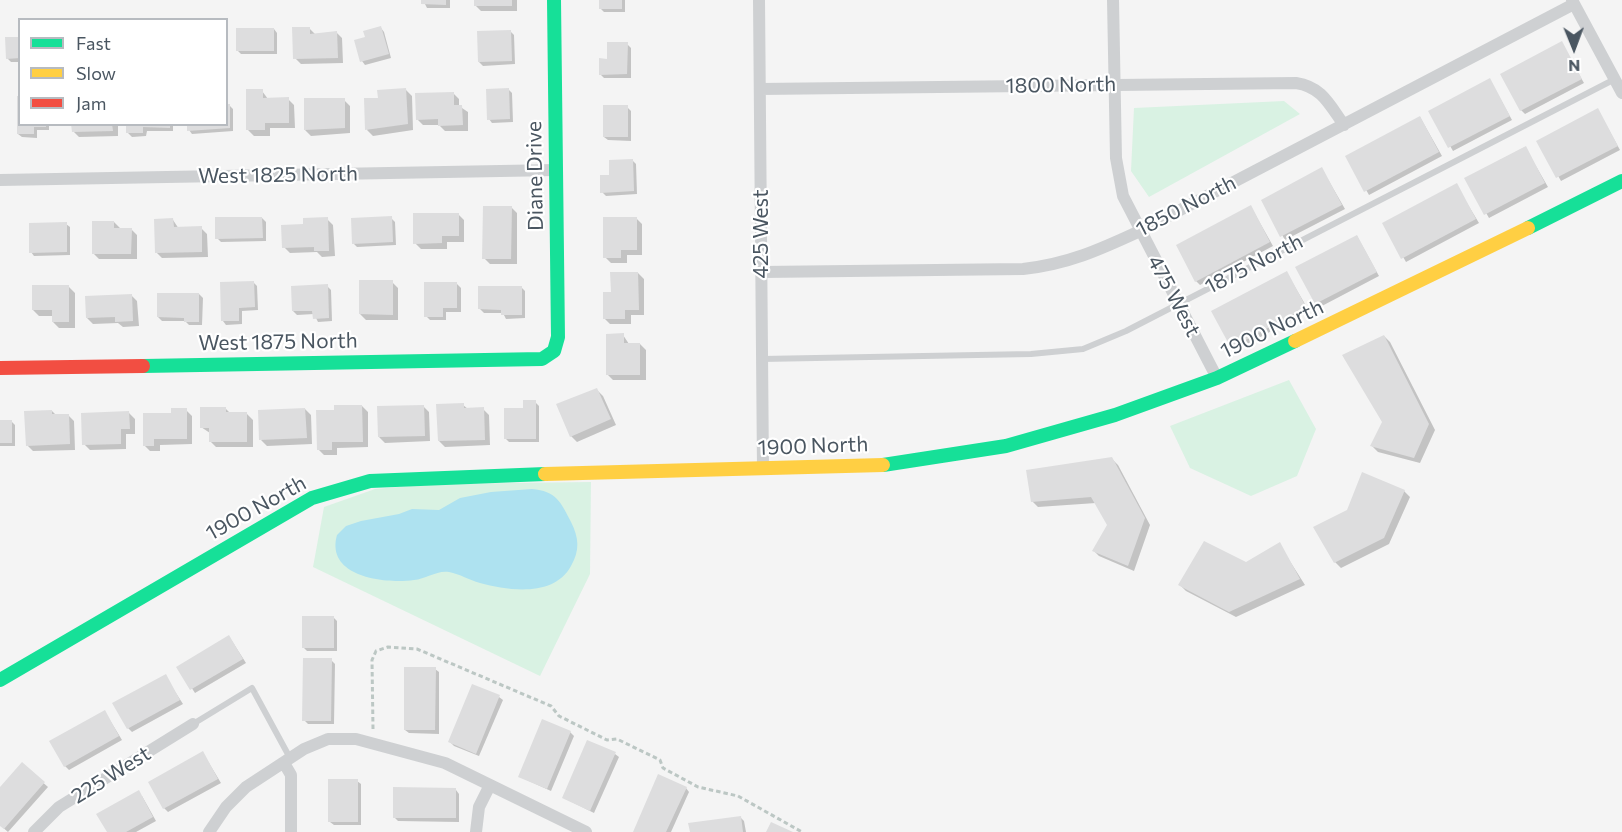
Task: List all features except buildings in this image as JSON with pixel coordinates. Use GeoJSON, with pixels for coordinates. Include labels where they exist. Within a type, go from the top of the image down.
{"type":"FeatureCollection","features":[{"type":"Feature","properties":{"kind":"street","name":"Diane Drive"},"geometry":{"type":"LineString","coordinates":[[554,0],[558,337],[554,351]]}},
{"type":"Feature","properties":{"kind":"street","name":"425 West"},"geometry":{"type":"LineString","coordinates":[[759,0],[763,469]]}},
{"type":"Feature","properties":{"kind":"street","name":"475 West"},"geometry":{"type":"LineString","coordinates":[[1113,0],[1118,167],[1123,196],[1216,378]]}},
{"type":"Feature","properties":{"kind":"street"},"geometry":{"type":"LineString","coordinates":[[1573,2],[1622,93]]}},
{"type":"Feature","properties":{"kind":"street","name":"1850 North"},"geometry":{"type":"LineString","coordinates":[[762,272],[1023,269],[1052,266],[1082,258],[1140,231],[1344,125],[1573,2]]}},
{"type":"Feature","properties":{"kind":"street","name":"1800 North"},"geometry":{"type":"LineString","coordinates":[[760,89],[1296,83],[1310,85],[1320,92],[1344,125]]}},
{"type":"Feature","properties":{"kind":"street","name":"West 1825 North"},"geometry":{"type":"LineString","coordinates":[[0,180],[556,171]]}},
{"type":"Feature","properties":{"kind":"street","name":"1900 North"},"geometry":{"type":"LineString","coordinates":[[0,680],[312,498],[370,481],[430,477],[876,466],[987,450],[1115,416],[1216,378],[1396,294],[1622,181]]}},
{"type":"Feature","properties":{"kind":"street","name":"West 1875 North"},"geometry":{"type":"LineString","coordinates":[[0,368],[542,359],[554,351]]}},
{"type":"Feature","properties":{"kind":"street","name":"225 West"},"geometry":{"type":"LineString","coordinates":[[34,832],[59,807],[193,724]]}},
{"type":"Feature","properties":{"kind":"street"},"geometry":{"type":"LineString","coordinates":[[208,832],[226,807],[246,787],[287,760],[328,739],[356,739],[445,763],[586,832]]}},
{"type":"Feature","properties":{"kind":"street"},"geometry":{"type":"LineString","coordinates":[[287,760],[291,775],[291,832]]}},
{"type":"Feature","properties":{"kind":"street"},"geometry":{"type":"LineString","coordinates":[[476,832],[479,807],[490,785]]}},
{"type":"Feature","properties":{"kind":"lane","name":"1875 North"},"geometry":{"type":"LineString","coordinates":[[762,359],[1031,354],[1083,349],[1126,331],[1615,79]]}},
{"type":"Feature","properties":{"kind":"lane"},"geometry":{"type":"LineString","coordinates":[[193,724],[252,688],[287,760]]}},
{"type":"Feature","properties":{"kind":"path"},"geometry":{"type":"LineString","coordinates":[[373,729],[372,660],[375,651],[388,647],[417,649],[551,706],[559,716],[607,740],[617,740],[660,760],[663,768],[698,787],[738,796],[802,832]]}},
{"type":"Feature","properties":{"kind":"green space"},"geometry":{"type":"Polygon","coordinates":[[[1284,101],[1300,114],[1149,197],[1131,171],[1134,108],[1284,101]]]}},
{"type":"Feature","properties":{"kind":"green space"},"geometry":{"type":"Polygon","coordinates":[[[1289,380],[1316,429],[1297,476],[1251,496],[1190,468],[1170,426],[1289,380]]]}},
{"type":"Feature","properties":{"kind":"green space"},"geometry":{"type":"Polygon","coordinates":[[[591,482],[590,574],[540,676],[313,567],[324,507],[375,489],[433,484],[591,482]]]}},
{"type":"Feature","properties":{"kind":"water"},"geometry":{"type":"Polygon","coordinates":[[[532,489],[547,492],[561,503],[577,539],[576,555],[571,566],[554,583],[543,587],[504,588],[480,583],[449,572],[436,573],[414,580],[374,579],[348,569],[340,560],[336,549],[337,535],[346,526],[361,521],[399,514],[412,509],[439,510],[460,498],[491,492],[532,489]]]}},
{"type":"Feature","properties":{"kind":"traffic: fast"},"geometry":{"type":"LineString","coordinates":[[143,366],[542,359],[554,351],[558,337],[554,0]]}},
{"type":"Feature","properties":{"kind":"traffic: fast"},"geometry":{"type":"LineString","coordinates":[[1528,228],[1622,181]]}},
{"type":"Feature","properties":{"kind":"traffic: fast"},"geometry":{"type":"LineString","coordinates":[[883,465],[1006,446],[1115,415],[1217,378],[1295,341]]}},
{"type":"Feature","properties":{"kind":"traffic: fast"},"geometry":{"type":"LineString","coordinates":[[0,680],[312,498],[370,481],[545,474]]}},
{"type":"Feature","properties":{"kind":"traffic: slow"},"geometry":{"type":"LineString","coordinates":[[1295,341],[1528,228]]}},
{"type":"Feature","properties":{"kind":"traffic: slow"},"geometry":{"type":"LineString","coordinates":[[545,474],[883,465]]}},
{"type":"Feature","properties":{"kind":"traffic: jam"},"geometry":{"type":"LineString","coordinates":[[0,368],[143,366]]}}]}
